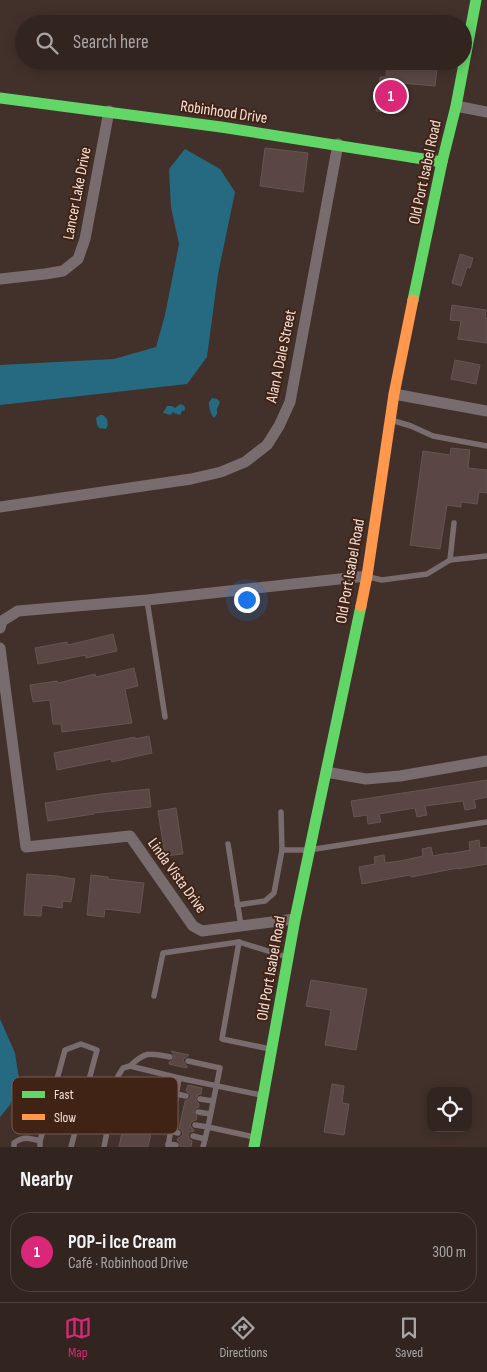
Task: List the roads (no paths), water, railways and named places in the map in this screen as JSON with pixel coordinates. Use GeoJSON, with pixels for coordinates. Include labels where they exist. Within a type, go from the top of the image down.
{"type":"FeatureCollection","features":[{"type":"Feature","properties":{"kind":"street","name":"Old Port Isabel Road"},"geometry":{"type":"LineString","coordinates":[[472,21],[476,0]]}},
{"type":"Feature","properties":{"kind":"street","name":"Old Port Isabel Road"},"geometry":{"type":"LineString","coordinates":[[255,1142],[295,919],[366,576],[394,394],[463,70]]}},
{"type":"Feature","properties":{"kind":"street","name":"Robinhood Drive"},"geometry":{"type":"LineString","coordinates":[[0,98],[109,111],[338,144],[442,162]]}},
{"type":"Feature","properties":{"kind":"street"},"geometry":{"type":"LineString","coordinates":[[456,106],[487,112]]}},
{"type":"Feature","properties":{"kind":"street","name":"Lancer Lake Drive"},"geometry":{"type":"LineString","coordinates":[[0,278],[63,271],[78,259],[85,239],[109,111]]}},
{"type":"Feature","properties":{"kind":"street","name":"Alan A Dale Street"},"geometry":{"type":"LineString","coordinates":[[0,507],[191,480],[221,472],[245,462],[266,445],[279,426],[290,402],[338,144]]}},
{"type":"Feature","properties":{"kind":"street"},"geometry":{"type":"LineString","coordinates":[[394,394],[487,411]]}},
{"type":"Feature","properties":{"kind":"street"},"geometry":{"type":"LineString","coordinates":[[0,628],[2,621],[18,611],[148,600],[366,576]]}},
{"type":"Feature","properties":{"kind":"street","name":"Linda Vista Drive"},"geometry":{"type":"LineString","coordinates":[[0,653],[26,847],[130,836],[193,926],[202,931],[295,919]]}},
{"type":"Feature","properties":{"kind":"street"},"geometry":{"type":"LineString","coordinates":[[326,772],[366,779],[400,776],[487,761]]}},
{"type":"Feature","properties":{"kind":"lane"},"geometry":{"type":"LineString","coordinates":[[391,420],[411,426],[433,436],[487,446]]}},
{"type":"Feature","properties":{"kind":"lane"},"geometry":{"type":"LineString","coordinates":[[450,560],[454,523]]}},
{"type":"Feature","properties":{"kind":"lane"},"geometry":{"type":"LineString","coordinates":[[366,576],[382,580],[427,574],[450,560],[487,556]]}},
{"type":"Feature","properties":{"kind":"lane"},"geometry":{"type":"LineString","coordinates":[[148,600],[165,717]]}},
{"type":"Feature","properties":{"kind":"lane"},"geometry":{"type":"LineString","coordinates":[[237,905],[266,901],[274,893],[282,850],[281,812]]}},
{"type":"Feature","properties":{"kind":"lane"},"geometry":{"type":"LineString","coordinates":[[282,850],[310,850],[487,822]]}},
{"type":"Feature","properties":{"kind":"lane"},"geometry":{"type":"LineString","coordinates":[[228,844],[241,926]]}},
{"type":"Feature","properties":{"kind":"lane"},"geometry":{"type":"LineString","coordinates":[[239,942],[222,1039],[272,1050]]}},
{"type":"Feature","properties":{"kind":"lane"},"geometry":{"type":"LineString","coordinates":[[154,996],[163,953],[239,942],[288,958]]}},
{"type":"Feature","properties":{"kind":"lane"},"geometry":{"type":"LineString","coordinates":[[58,1077],[65,1050],[81,1044],[97,1050],[90,1077]]}},
{"type":"Feature","properties":{"kind":"lane"},"geometry":{"type":"LineString","coordinates":[[118,1077],[123,1068],[130,1066],[136,1060],[150,1053],[170,1057]]}},
{"type":"Feature","properties":{"kind":"lane"},"geometry":{"type":"LineString","coordinates":[[188,1061],[220,1068],[203,1147]]}},
{"type":"Feature","properties":{"kind":"lane"},"geometry":{"type":"LineString","coordinates":[[130,1066],[175,1077]]}},
{"type":"Feature","properties":{"kind":"lane"},"geometry":{"type":"LineString","coordinates":[[178,1083],[179,1078],[264,1095]]}},
{"type":"Feature","properties":{"kind":"lane"},"geometry":{"type":"LineString","coordinates":[[178,1094],[186,1096]]}},
{"type":"Feature","properties":{"kind":"lane"},"geometry":{"type":"LineString","coordinates":[[200,1099],[213,1101]]}},
{"type":"Feature","properties":{"kind":"lane"},"geometry":{"type":"LineString","coordinates":[[178,1107],[183,1108]]}},
{"type":"Feature","properties":{"kind":"lane"},"geometry":{"type":"LineString","coordinates":[[198,1112],[210,1114]]}},
{"type":"Feature","properties":{"kind":"lane"},"geometry":{"type":"LineString","coordinates":[[195,1125],[208,1127],[255,1142]]}},
{"type":"Feature","properties":{"kind":"lane"},"geometry":{"type":"LineString","coordinates":[[71,1147],[74,1134]]}},
{"type":"Feature","properties":{"kind":"lane"},"geometry":{"type":"LineString","coordinates":[[104,1147],[107,1134]]}},
{"type":"Feature","properties":{"kind":"lane"},"geometry":{"type":"LineString","coordinates":[[193,1136],[205,1139]]}},
{"type":"Feature","properties":{"kind":"lane"},"geometry":{"type":"LineString","coordinates":[[14,1147],[14,1142],[28,1138],[40,1144]]}},
{"type":"Feature","properties":{"kind":"lane"},"geometry":{"type":"LineString","coordinates":[[168,1146],[176,1145]]}},
{"type":"Feature","properties":{"kind":"water"},"geometry":{"type":"Polygon","coordinates":[[[185,149],[220,169],[235,192],[218,274],[207,357],[187,384],[0,405],[0,365],[114,359],[156,347],[165,315],[179,244],[171,207],[169,169],[185,149]]]}},
{"type":"Feature","properties":{"kind":"water"},"geometry":{"type":"Polygon","coordinates":[[[212,398],[220,402],[214,418],[209,406],[212,398]]]}},
{"type":"Feature","properties":{"kind":"water"},"geometry":{"type":"Polygon","coordinates":[[[180,404],[185,409],[181,412],[181,415],[173,412],[171,415],[163,413],[167,406],[175,408],[180,404]]]}},
{"type":"Feature","properties":{"kind":"water"},"geometry":{"type":"Polygon","coordinates":[[[100,415],[107,419],[108,425],[106,429],[99,428],[97,425],[96,418],[100,415]]]}},
{"type":"Feature","properties":{"kind":"water"},"geometry":{"type":"Polygon","coordinates":[[[0,1019],[15,1053],[19,1077],[12,1077],[12,1099],[10,1105],[0,1117],[0,1019]]]}},
{"type":"Feature","properties":{"kind":"place","name":"POP-i Ice Cream"},"geometry":{"type":"Point","coordinates":[391,96]}}]}
